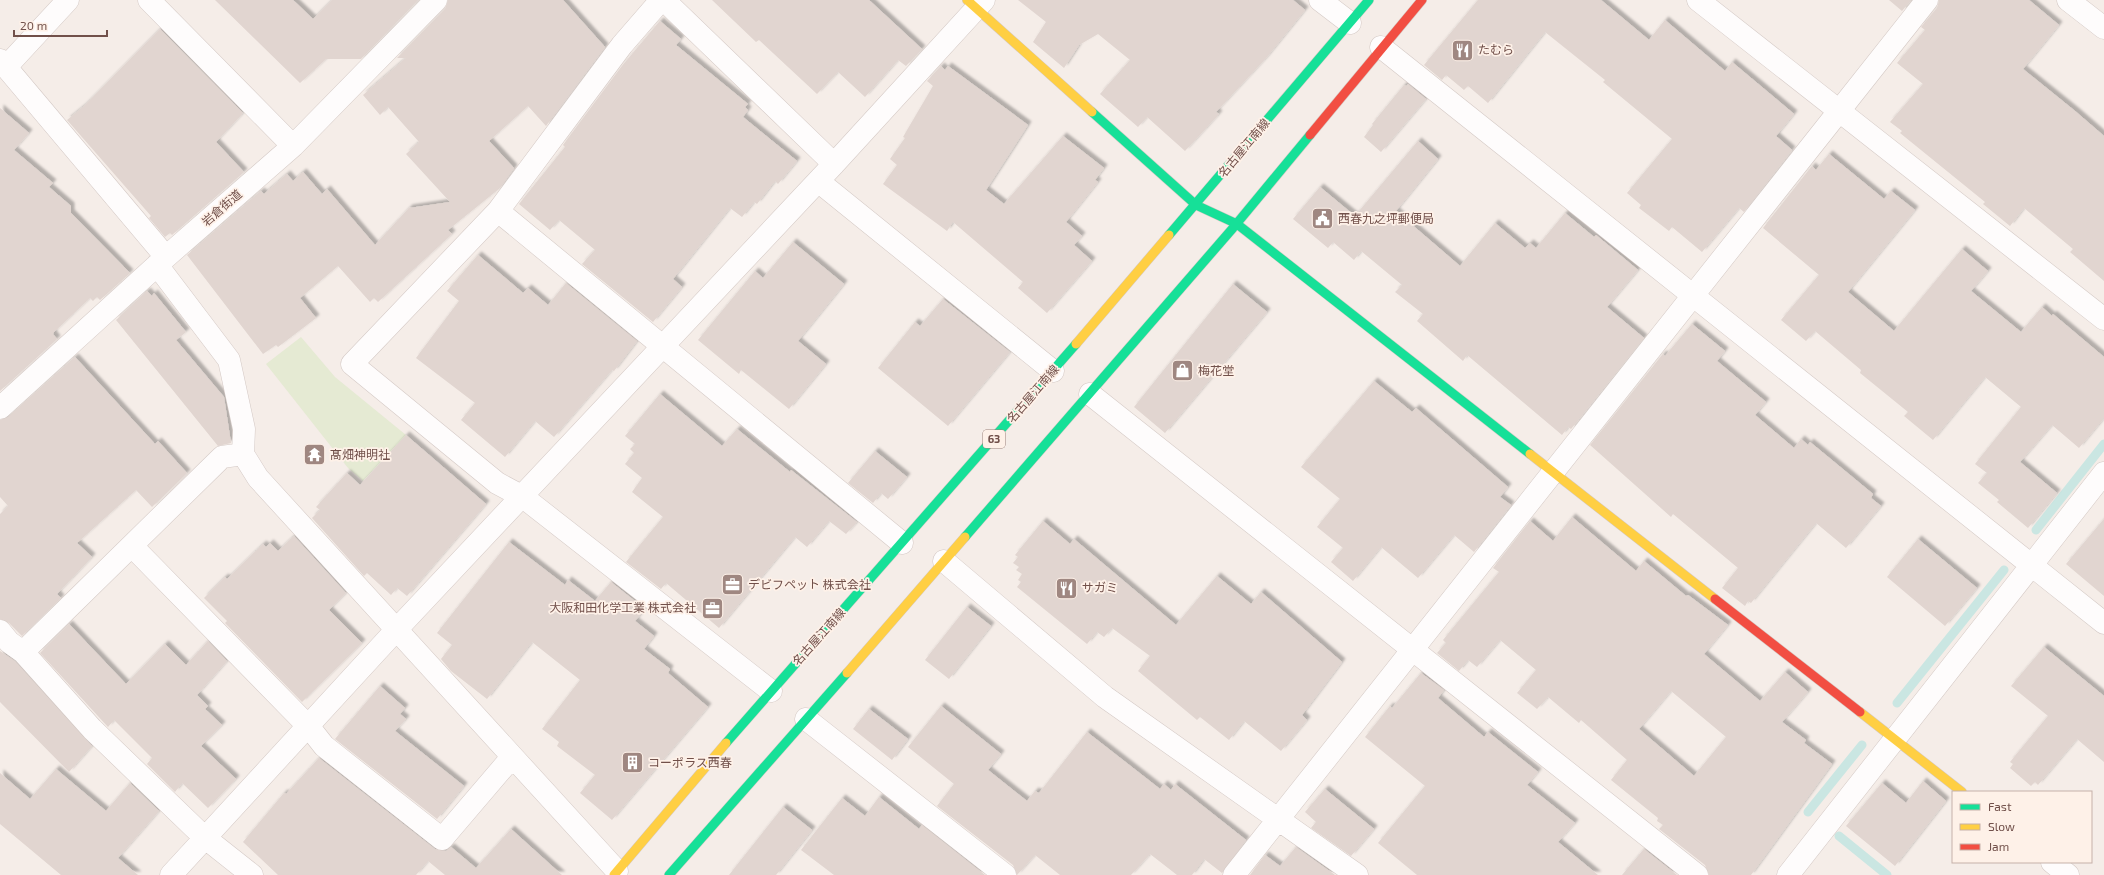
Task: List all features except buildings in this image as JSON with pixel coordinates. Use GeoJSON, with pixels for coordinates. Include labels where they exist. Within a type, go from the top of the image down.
{"type":"FeatureCollection","features":[{"type":"Feature","properties":{"kind":"main road","name":"名古屋江南線"},"geometry":{"type":"LineString","coordinates":[[616,873],[771,691],[1053,371],[1196,205],[1369,0]]}},
{"type":"Feature","properties":{"kind":"main road"},"geometry":{"type":"LineString","coordinates":[[669,875],[806,720],[1237,224],[1381,47],[1422,0]]}},
{"type":"Feature","properties":{"kind":"main road"},"geometry":{"type":"LineString","coordinates":[[976,3],[1196,205],[1237,224],[1961,791]]}},
{"type":"Feature","properties":{"kind":"street"},"geometry":{"type":"LineString","coordinates":[[68,0],[3,64],[161,261],[229,360],[244,429],[243,454],[258,478],[398,629],[616,873]]}},
{"type":"Feature","properties":{"kind":"street"},"geometry":{"type":"LineString","coordinates":[[149,0],[293,146]]}},
{"type":"Feature","properties":{"kind":"street","name":"岩倉街道"},"geometry":{"type":"LineString","coordinates":[[0,408],[161,261],[293,146],[436,0]]}},
{"type":"Feature","properties":{"kind":"street"},"geometry":{"type":"LineString","coordinates":[[661,0],[622,45],[498,211],[352,364],[497,483],[523,497],[771,691]]}},
{"type":"Feature","properties":{"kind":"street"},"geometry":{"type":"LineString","coordinates":[[664,0],[834,164]]}},
{"type":"Feature","properties":{"kind":"street"},"geometry":{"type":"LineString","coordinates":[[1320,0],[1350,23]]}},
{"type":"Feature","properties":{"kind":"street"},"geometry":{"type":"LineString","coordinates":[[1698,0],[2104,319]]}},
{"type":"Feature","properties":{"kind":"street"},"geometry":{"type":"LineString","coordinates":[[1234,875],[1927,0]]}},
{"type":"Feature","properties":{"kind":"street"},"geometry":{"type":"LineString","coordinates":[[2068,0],[2104,28]]}},
{"type":"Feature","properties":{"kind":"street"},"geometry":{"type":"LineString","coordinates":[[171,875],[204,837],[309,727],[398,629],[834,164],[976,3]]}},
{"type":"Feature","properties":{"kind":"street"},"geometry":{"type":"LineString","coordinates":[[1381,47],[2104,623]]}},
{"type":"Feature","properties":{"kind":"street"},"geometry":{"type":"LineString","coordinates":[[818,181],[1053,371]]}},
{"type":"Feature","properties":{"kind":"street"},"geometry":{"type":"LineString","coordinates":[[498,211],[902,543]]}},
{"type":"Feature","properties":{"kind":"street"},"geometry":{"type":"LineString","coordinates":[[1090,394],[1696,875]]}},
{"type":"Feature","properties":{"kind":"street"},"geometry":{"type":"LineString","coordinates":[[23,652],[222,457],[243,454]]}},
{"type":"Feature","properties":{"kind":"street"},"geometry":{"type":"LineString","coordinates":[[1788,875],[2104,473]]}},
{"type":"Feature","properties":{"kind":"street"},"geometry":{"type":"LineString","coordinates":[[132,546],[309,727],[324,746],[442,839],[512,757]]}},
{"type":"Feature","properties":{"kind":"street"},"geometry":{"type":"LineString","coordinates":[[944,561],[1105,697],[1357,875]]}},
{"type":"Feature","properties":{"kind":"street"},"geometry":{"type":"LineString","coordinates":[[0,631],[9,642],[23,652],[92,729],[204,837],[252,875]]}},
{"type":"Feature","properties":{"kind":"street"},"geometry":{"type":"LineString","coordinates":[[806,720],[1005,875]]}},
{"type":"Feature","properties":{"kind":"street"},"geometry":{"type":"LineString","coordinates":[[2053,863],[2068,875]]}},
{"type":"Feature","properties":{"kind":"green space"},"geometry":{"type":"Polygon","coordinates":[[[301,337],[335,377],[406,435],[363,481],[348,468],[266,364],[301,337]]]}},
{"type":"Feature","properties":{"kind":"waterway"},"geometry":{"type":"LineString","coordinates":[[2036,530],[2104,444]]}},
{"type":"Feature","properties":{"kind":"waterway"},"geometry":{"type":"LineString","coordinates":[[1897,703],[2004,570]]}},
{"type":"Feature","properties":{"kind":"waterway"},"geometry":{"type":"LineString","coordinates":[[1808,812],[1862,745]]}},
{"type":"Feature","properties":{"kind":"waterway"},"geometry":{"type":"LineString","coordinates":[[1839,836],[1887,875]]}},
{"type":"Feature","properties":{"kind":"traffic: fast"},"geometry":{"type":"LineString","coordinates":[[1169,235],[1369,0]]}},
{"type":"Feature","properties":{"kind":"traffic: fast"},"geometry":{"type":"LineString","coordinates":[[1092,112],[1196,205],[1237,224],[1530,454]]}},
{"type":"Feature","properties":{"kind":"traffic: fast"},"geometry":{"type":"LineString","coordinates":[[965,537],[1233,228],[1310,135]]}},
{"type":"Feature","properties":{"kind":"traffic: fast"},"geometry":{"type":"LineString","coordinates":[[726,743],[1076,344]]}},
{"type":"Feature","properties":{"kind":"traffic: fast"},"geometry":{"type":"LineString","coordinates":[[669,875],[847,673]]}},
{"type":"Feature","properties":{"kind":"traffic: slow"},"geometry":{"type":"LineString","coordinates":[[967,0],[1092,112]]}},
{"type":"Feature","properties":{"kind":"traffic: slow"},"geometry":{"type":"LineString","coordinates":[[1076,344],[1169,235]]}},
{"type":"Feature","properties":{"kind":"traffic: slow"},"geometry":{"type":"LineString","coordinates":[[1530,454],[1715,599]]}},
{"type":"Feature","properties":{"kind":"traffic: slow"},"geometry":{"type":"LineString","coordinates":[[847,673],[965,537]]}},
{"type":"Feature","properties":{"kind":"traffic: slow"},"geometry":{"type":"LineString","coordinates":[[1860,712],[1961,791]]}},
{"type":"Feature","properties":{"kind":"traffic: slow"},"geometry":{"type":"LineString","coordinates":[[614,875],[726,743]]}},
{"type":"Feature","properties":{"kind":"traffic: jam"},"geometry":{"type":"LineString","coordinates":[[1310,135],[1422,0]]}},
{"type":"Feature","properties":{"kind":"traffic: jam"},"geometry":{"type":"LineString","coordinates":[[1715,599],[1860,712]]}},
{"type":"Feature","properties":{"kind":"place","name":"たむら"},"geometry":{"type":"Point","coordinates":[1463,50]}},
{"type":"Feature","properties":{"kind":"place","name":"西春九之坪郵便局"},"geometry":{"type":"Point","coordinates":[1322,219]}},
{"type":"Feature","properties":{"kind":"place","name":"梅花堂"},"geometry":{"type":"Point","coordinates":[1182,371]}},
{"type":"Feature","properties":{"kind":"place","name":"髙畑神明社"},"geometry":{"type":"Point","coordinates":[315,455]}},
{"type":"Feature","properties":{"kind":"place","name":"デビフペット 株式会社"},"geometry":{"type":"Point","coordinates":[732,585]}},
{"type":"Feature","properties":{"kind":"place","name":"サガミ"},"geometry":{"type":"Point","coordinates":[1067,588]}},
{"type":"Feature","properties":{"kind":"place","name":"大阪和田化学工業 株式会社"},"geometry":{"type":"Point","coordinates":[712,608]}},
{"type":"Feature","properties":{"kind":"place","name":"コーポラス西春"},"geometry":{"type":"Point","coordinates":[633,763]}}]}
